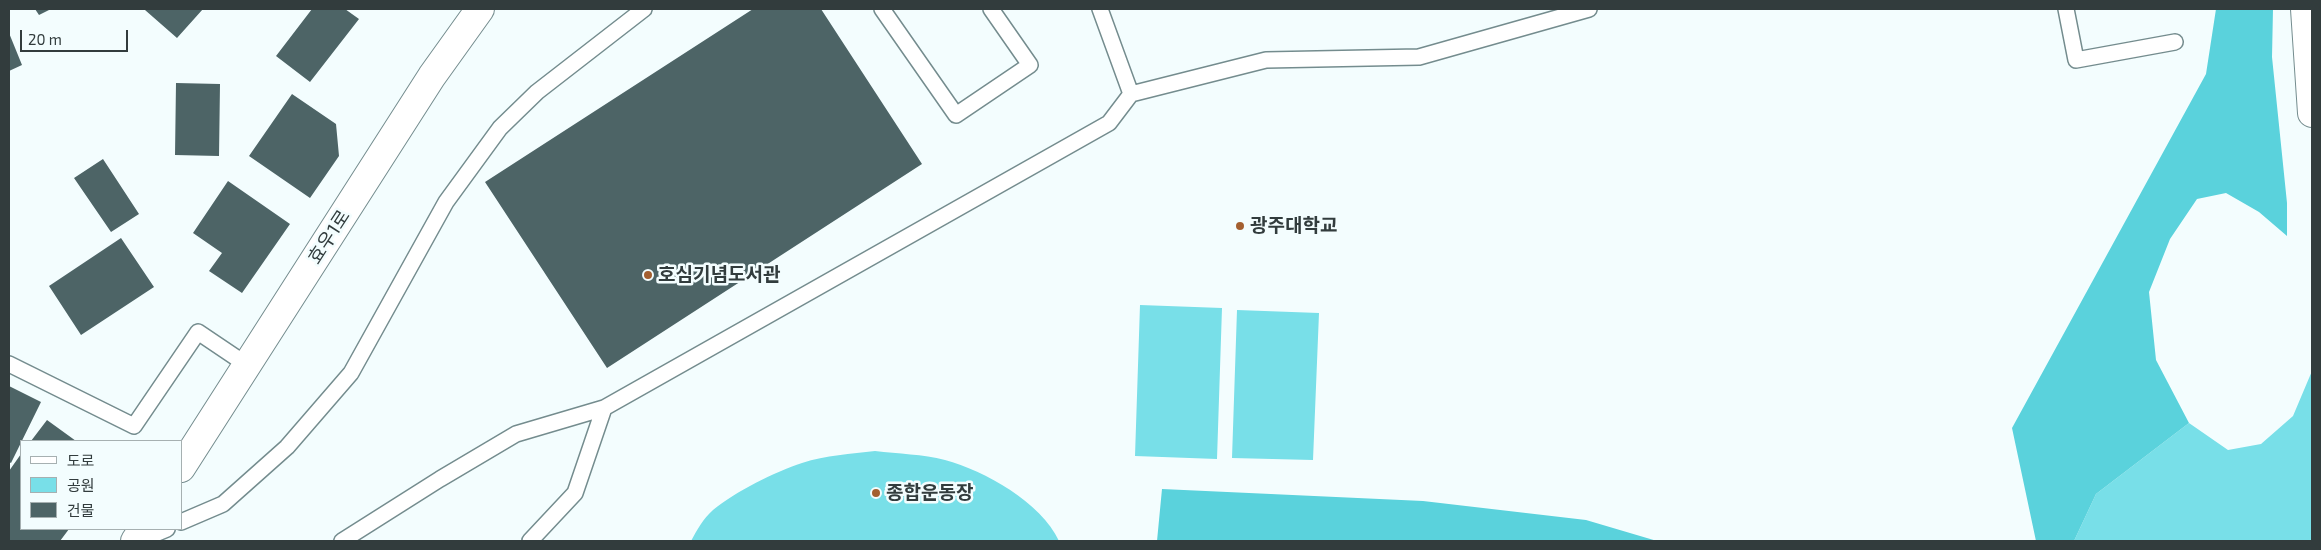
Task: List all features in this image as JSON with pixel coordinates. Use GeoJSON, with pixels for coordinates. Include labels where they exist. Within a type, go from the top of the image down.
{"type":"FeatureCollection","features":[{"type":"Feature","properties":{"kind":"street","name":"효우1로"},"geometry":{"type":"LineString","coordinates":[[182,466],[432,76],[480,9]]}},
{"type":"Feature","properties":{"kind":"street"},"geometry":{"type":"LineString","coordinates":[[2305,9],[2312,113]]}},
{"type":"Feature","properties":{"kind":"street"},"geometry":{"type":"LineString","coordinates":[[136,541],[142,530]]}},
{"type":"Feature","properties":{"kind":"lane"},"geometry":{"type":"LineString","coordinates":[[182,522],[223,504],[287,447],[351,373],[446,202],[500,128],[537,92],[644,9]]}},
{"type":"Feature","properties":{"kind":"lane"},"geometry":{"type":"LineString","coordinates":[[882,9],[956,115],[1030,65],[991,9]]}},
{"type":"Feature","properties":{"kind":"lane"},"geometry":{"type":"LineString","coordinates":[[1100,9],[1131,94]]}},
{"type":"Feature","properties":{"kind":"lane"},"geometry":{"type":"LineString","coordinates":[[342,541],[440,478],[516,434],[604,408],[1109,123],[1131,94],[1266,60],[1419,57],[1589,9]]}},
{"type":"Feature","properties":{"kind":"lane"},"geometry":{"type":"LineString","coordinates":[[2066,9],[2076,60],[2175,42]]}},
{"type":"Feature","properties":{"kind":"lane"},"geometry":{"type":"LineString","coordinates":[[9,364],[134,426],[198,332],[247,365]]}},
{"type":"Feature","properties":{"kind":"lane"},"geometry":{"type":"LineString","coordinates":[[530,541],[574,493],[604,408]]}},
{"type":"Feature","properties":{"kind":"lane"},"geometry":{"type":"LineString","coordinates":[[136,541],[164,530]]}},
{"type":"Feature","properties":{"kind":"green space"},"geometry":{"type":"Polygon","coordinates":[[[1140,305],[1222,308],[1217,459],[1135,456],[1140,305]]]}},
{"type":"Feature","properties":{"kind":"green space"},"geometry":{"type":"Polygon","coordinates":[[[1237,310],[1319,313],[1313,460],[1232,458],[1237,310]]]}},
{"type":"Feature","properties":{"kind":"green space"},"geometry":{"type":"Polygon","coordinates":[[[2312,371],[2312,541],[2074,541],[2096,494],[2189,423],[2228,450],[2261,444],[2293,416],[2312,371]]]}},
{"type":"Feature","properties":{"kind":"green space","name":"종합운동장"},"geometry":{"type":"Polygon","coordinates":[[[875,451],[937,458],[961,465],[994,480],[1026,501],[1039,513],[1051,527],[1059,541],[691,541],[703,521],[713,510],[744,489],[768,477],[811,460],[875,451]]]}},
{"type":"Feature","properties":{"kind":"shaded area"},"geometry":{"type":"Polygon","coordinates":[[[2216,9],[2273,9],[2272,57],[2287,203],[2287,236],[2259,212],[2226,193],[2197,199],[2170,239],[2149,292],[2156,360],[2189,423],[2096,494],[2074,541],[2036,541],[2012,428],[2206,74],[2216,9]]]}},
{"type":"Feature","properties":{"kind":"shaded area"},"geometry":{"type":"Polygon","coordinates":[[[1162,489],[1423,501],[1586,520],[1657,541],[1157,541],[1162,489]]]}},
{"type":"Feature","properties":{"kind":"building"},"geometry":{"type":"Polygon","coordinates":[[[35,9],[51,9],[39,15],[35,9]]]}},
{"type":"Feature","properties":{"kind":"building"},"geometry":{"type":"Polygon","coordinates":[[[146,9],[203,9],[177,38],[146,9]]]}},
{"type":"Feature","properties":{"kind":"building"},"geometry":{"type":"Polygon","coordinates":[[[312,9],[345,9],[359,19],[310,82],[276,56],[312,9]]]}},
{"type":"Feature","properties":{"kind":"building","name":"호심기념도서관"},"geometry":{"type":"Polygon","coordinates":[[[753,9],[821,9],[922,164],[607,368],[485,182],[753,9]]]}},
{"type":"Feature","properties":{"kind":"building"},"geometry":{"type":"Polygon","coordinates":[[[9,33],[22,65],[9,71],[9,33]]]}},
{"type":"Feature","properties":{"kind":"building"},"geometry":{"type":"Polygon","coordinates":[[[176,83],[220,84],[219,156],[175,155],[176,83]]]}},
{"type":"Feature","properties":{"kind":"building"},"geometry":{"type":"Polygon","coordinates":[[[292,94],[336,124],[339,156],[310,198],[249,156],[292,94]]]}},
{"type":"Feature","properties":{"kind":"building"},"geometry":{"type":"Polygon","coordinates":[[[103,159],[139,214],[111,232],[74,178],[103,159]]]}},
{"type":"Feature","properties":{"kind":"building"},"geometry":{"type":"Polygon","coordinates":[[[228,181],[290,224],[242,293],[209,271],[222,253],[193,233],[228,181]]]}},
{"type":"Feature","properties":{"kind":"building"},"geometry":{"type":"Polygon","coordinates":[[[121,238],[154,287],[81,335],[49,286],[121,238]]]}},
{"type":"Feature","properties":{"kind":"building"},"geometry":{"type":"Polygon","coordinates":[[[9,386],[41,402],[22,440],[20,440],[20,445],[11,463],[9,462],[9,386]]]}},
{"type":"Feature","properties":{"kind":"building"},"geometry":{"type":"Polygon","coordinates":[[[47,420],[75,440],[32,440],[47,420]]]}},
{"type":"Feature","properties":{"kind":"building"},"geometry":{"type":"Polygon","coordinates":[[[20,455],[20,530],[68,530],[60,541],[9,541],[9,471],[20,455]]]}},
{"type":"Feature","properties":{"kind":"place","name":"광주대학교"},"geometry":{"type":"Point","coordinates":[1240,226]}},
{"type":"Feature","properties":{"kind":"place","name":"호심기념도서관"},"geometry":{"type":"Point","coordinates":[648,275]}},
{"type":"Feature","properties":{"kind":"place","name":"종합운동장"},"geometry":{"type":"Point","coordinates":[876,493]}}]}
